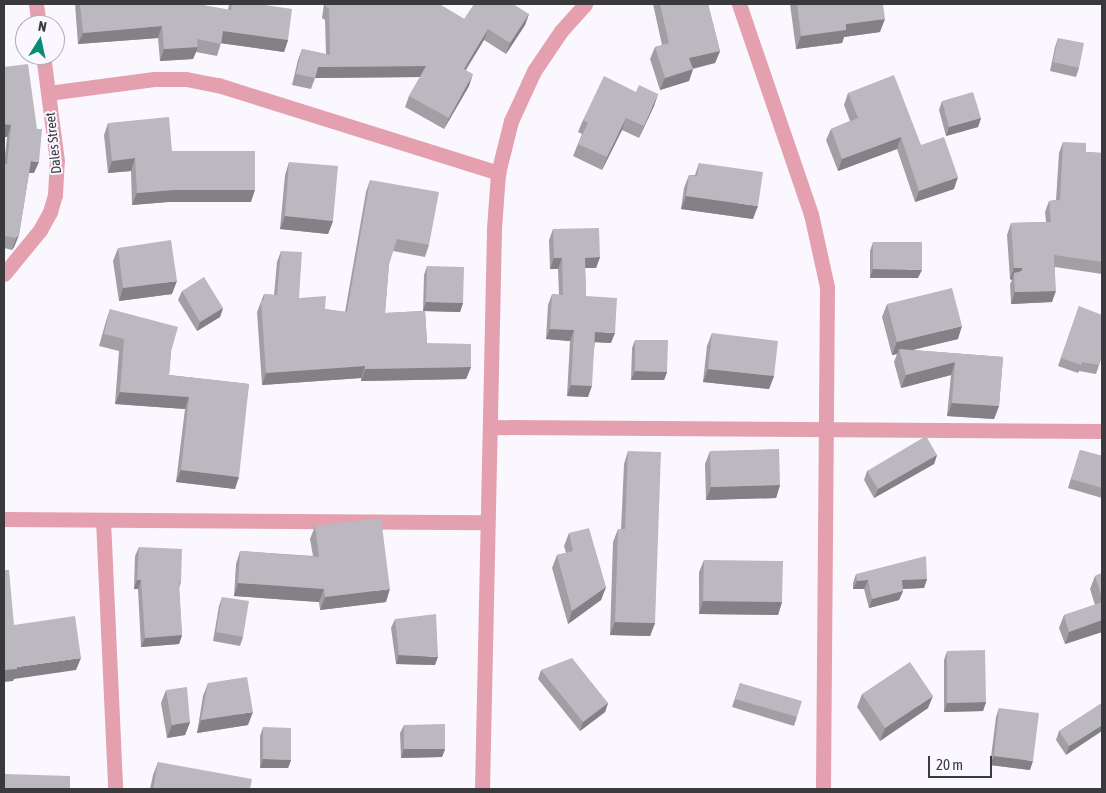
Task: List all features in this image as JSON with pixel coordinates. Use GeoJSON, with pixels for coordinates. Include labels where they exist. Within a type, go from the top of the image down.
{"type":"FeatureCollection","features":[{"type":"Feature","properties":{"kind":"street"},"geometry":{"type":"LineString","coordinates":[[482,789],[494,228],[498,173],[511,121],[534,71],[561,31],[584,4]]}},
{"type":"Feature","properties":{"kind":"street"},"geometry":{"type":"LineString","coordinates":[[738,4],[810,214],[827,288],[823,789]]}},
{"type":"Feature","properties":{"kind":"street","name":"Dales Street"},"geometry":{"type":"LineString","coordinates":[[4,274],[40,230],[50,212],[55,195],[57,161],[44,65]]}},
{"type":"Feature","properties":{"kind":"street"},"geometry":{"type":"LineString","coordinates":[[48,93],[154,79],[186,79],[218,85],[498,173]]}},
{"type":"Feature","properties":{"kind":"street"},"geometry":{"type":"LineString","coordinates":[[490,427],[1102,431]]}},
{"type":"Feature","properties":{"kind":"street"},"geometry":{"type":"LineString","coordinates":[[4,519],[488,522]]}},
{"type":"Feature","properties":{"kind":"street"},"geometry":{"type":"LineString","coordinates":[[103,520],[115,789]]}},
{"type":"Feature","properties":{"kind":"building"},"geometry":{"type":"Polygon","coordinates":[[[80,4],[197,4],[231,10],[232,4],[265,4],[292,9],[288,40],[223,31],[221,44],[197,39],[198,47],[164,49],[162,26],[83,33],[80,4]]]}},
{"type":"Feature","properties":{"kind":"building"},"geometry":{"type":"Polygon","coordinates":[[[326,4],[439,4],[464,19],[474,4],[513,4],[529,14],[510,43],[488,29],[464,69],[473,74],[449,118],[409,96],[426,66],[318,67],[315,78],[296,74],[302,49],[330,55],[329,8],[326,7],[326,4]]]}},
{"type":"Feature","properties":{"kind":"building"},"geometry":{"type":"Polygon","coordinates":[[[660,4],[708,4],[720,51],[689,58],[693,69],[665,78],[655,47],[669,43],[660,4]]]}},
{"type":"Feature","properties":{"kind":"building"},"geometry":{"type":"Polygon","coordinates":[[[797,4],[883,4],[885,19],[846,24],[846,30],[801,36],[797,4]]]}},
{"type":"Feature","properties":{"kind":"building"},"geometry":{"type":"Polygon","coordinates":[[[1058,38],[1084,43],[1079,68],[1053,62],[1058,38]]]}},
{"type":"Feature","properties":{"kind":"building"},"geometry":{"type":"Polygon","coordinates":[[[28,65],[37,129],[42,129],[39,162],[31,161],[19,235],[16,238],[4,236],[4,164],[7,164],[11,125],[4,124],[4,67],[28,65]]]}},
{"type":"Feature","properties":{"kind":"building"},"geometry":{"type":"Polygon","coordinates":[[[894,75],[921,145],[944,137],[958,177],[919,191],[901,137],[842,159],[831,129],[858,118],[848,93],[894,75]]]}},
{"type":"Feature","properties":{"kind":"building"},"geometry":{"type":"Polygon","coordinates":[[[604,76],[636,92],[639,85],[658,94],[644,126],[626,118],[607,157],[578,144],[588,123],[583,120],[604,76]]]}},
{"type":"Feature","properties":{"kind":"building"},"geometry":{"type":"Polygon","coordinates":[[[973,92],[981,118],[949,127],[942,101],[973,92]]]}},
{"type":"Feature","properties":{"kind":"building"},"geometry":{"type":"Polygon","coordinates":[[[169,117],[172,151],[255,151],[255,190],[173,190],[137,193],[135,158],[112,161],[108,123],[169,117]]]}},
{"type":"Feature","properties":{"kind":"building"},"geometry":{"type":"Polygon","coordinates":[[[1063,142],[1086,143],[1086,152],[1102,153],[1102,262],[1054,255],[1056,291],[1015,292],[1014,273],[1022,271],[1022,268],[1014,268],[1011,223],[1051,222],[1049,201],[1060,200],[1063,142]]]}},
{"type":"Feature","properties":{"kind":"building"},"geometry":{"type":"Polygon","coordinates":[[[289,162],[338,166],[333,221],[285,216],[289,162]]]}},
{"type":"Feature","properties":{"kind":"building"},"geometry":{"type":"Polygon","coordinates":[[[699,163],[763,172],[758,206],[686,196],[689,175],[697,176],[699,163]]]}},
{"type":"Feature","properties":{"kind":"building"},"geometry":{"type":"Polygon","coordinates":[[[370,180],[439,192],[429,245],[397,239],[389,264],[385,313],[425,311],[427,343],[471,344],[471,367],[365,369],[365,366],[266,373],[261,300],[264,300],[264,294],[277,295],[281,251],[302,252],[299,298],[326,296],[325,309],[347,312],[370,180]]]}},
{"type":"Feature","properties":{"kind":"building"},"geometry":{"type":"Polygon","coordinates":[[[599,228],[600,257],[585,258],[586,296],[617,298],[615,333],[595,332],[592,386],[571,385],[574,330],[550,329],[552,294],[563,295],[562,258],[554,258],[553,229],[599,228]]]}},
{"type":"Feature","properties":{"kind":"building"},"geometry":{"type":"Polygon","coordinates":[[[171,240],[177,281],[123,288],[118,248],[171,240]]]}},
{"type":"Feature","properties":{"kind":"building"},"geometry":{"type":"Polygon","coordinates":[[[873,242],[922,242],[922,270],[873,269],[873,242]]]}},
{"type":"Feature","properties":{"kind":"building"},"geometry":{"type":"Polygon","coordinates":[[[427,266],[464,267],[463,303],[426,302],[427,266]]]}},
{"type":"Feature","properties":{"kind":"building"},"geometry":{"type":"Polygon","coordinates":[[[204,277],[223,308],[200,322],[182,291],[204,277]]]}},
{"type":"Feature","properties":{"kind":"building"},"geometry":{"type":"Polygon","coordinates":[[[952,288],[962,326],[897,342],[887,304],[952,288]]]}},
{"type":"Feature","properties":{"kind":"building"},"geometry":{"type":"Polygon","coordinates":[[[1079,306],[1102,315],[1102,356],[1099,365],[1082,362],[1081,365],[1061,358],[1079,306]]]}},
{"type":"Feature","properties":{"kind":"building"},"geometry":{"type":"Polygon","coordinates":[[[110,309],[178,327],[171,352],[169,375],[249,384],[239,477],[181,470],[189,397],[120,392],[124,339],[104,334],[110,309]]]}},
{"type":"Feature","properties":{"kind":"building"},"geometry":{"type":"Polygon","coordinates":[[[712,333],[778,341],[774,376],[708,369],[712,333]]]}},
{"type":"Feature","properties":{"kind":"building"},"geometry":{"type":"Polygon","coordinates":[[[635,340],[668,340],[667,372],[635,371],[635,340]]]}},
{"type":"Feature","properties":{"kind":"building"},"geometry":{"type":"Polygon","coordinates":[[[899,349],[1003,357],[999,406],[952,403],[955,362],[906,375],[899,349]]]}},
{"type":"Feature","properties":{"kind":"building"},"geometry":{"type":"Polygon","coordinates":[[[926,436],[937,455],[878,489],[867,471],[926,436]]]}},
{"type":"Feature","properties":{"kind":"building"},"geometry":{"type":"Polygon","coordinates":[[[779,449],[780,485],[711,487],[710,451],[779,449]]]}},
{"type":"Feature","properties":{"kind":"building"},"geometry":{"type":"Polygon","coordinates":[[[1080,450],[1102,456],[1102,488],[1071,479],[1080,450]]]}},
{"type":"Feature","properties":{"kind":"building"},"geometry":{"type":"Polygon","coordinates":[[[628,451],[661,452],[655,623],[615,622],[618,529],[625,529],[628,451]]]}},
{"type":"Feature","properties":{"kind":"building"},"geometry":{"type":"Polygon","coordinates":[[[381,518],[390,589],[325,597],[324,589],[238,583],[240,551],[319,557],[315,526],[381,518]]]}},
{"type":"Feature","properties":{"kind":"building"},"geometry":{"type":"Polygon","coordinates":[[[589,528],[606,587],[572,611],[557,555],[573,551],[569,533],[589,528]]]}},
{"type":"Feature","properties":{"kind":"building"},"geometry":{"type":"Polygon","coordinates":[[[139,547],[182,549],[181,582],[179,582],[182,635],[145,638],[141,580],[137,580],[139,547]]]}},
{"type":"Feature","properties":{"kind":"building"},"geometry":{"type":"Polygon","coordinates":[[[926,556],[927,579],[902,580],[903,591],[872,599],[868,580],[857,581],[856,574],[926,556]]]}},
{"type":"Feature","properties":{"kind":"building"},"geometry":{"type":"Polygon","coordinates":[[[704,560],[783,561],[782,602],[703,601],[704,560]]]}},
{"type":"Feature","properties":{"kind":"building"},"geometry":{"type":"Polygon","coordinates":[[[4,570],[9,570],[14,625],[75,616],[81,658],[4,670],[4,570]]]}},
{"type":"Feature","properties":{"kind":"building"},"geometry":{"type":"Polygon","coordinates":[[[1102,573],[1102,598],[1095,576],[1102,573]]]}},
{"type":"Feature","properties":{"kind":"building"},"geometry":{"type":"Polygon","coordinates":[[[222,597],[249,601],[243,637],[216,632],[222,597]]]}},
{"type":"Feature","properties":{"kind":"building"},"geometry":{"type":"Polygon","coordinates":[[[1102,602],[1102,620],[1069,632],[1064,615],[1102,602]]]}},
{"type":"Feature","properties":{"kind":"building"},"geometry":{"type":"Polygon","coordinates":[[[436,614],[438,657],[399,655],[395,619],[436,614]]]}},
{"type":"Feature","properties":{"kind":"building"},"geometry":{"type":"Polygon","coordinates":[[[985,650],[986,702],[947,703],[947,651],[985,650]]]}},
{"type":"Feature","properties":{"kind":"building"},"geometry":{"type":"Polygon","coordinates":[[[572,658],[608,703],[583,722],[541,670],[572,658]]]}},
{"type":"Feature","properties":{"kind":"building"},"geometry":{"type":"Polygon","coordinates":[[[910,662],[933,696],[885,728],[862,694],[910,662]]]}},
{"type":"Feature","properties":{"kind":"building"},"geometry":{"type":"Polygon","coordinates":[[[247,677],[253,712],[201,720],[208,683],[247,677]]]}},
{"type":"Feature","properties":{"kind":"building"},"geometry":{"type":"Polygon","coordinates":[[[740,683],[802,701],[797,717],[735,699],[740,683]]]}},
{"type":"Feature","properties":{"kind":"building"},"geometry":{"type":"Polygon","coordinates":[[[187,687],[190,722],[172,725],[166,690],[187,687]]]}},
{"type":"Feature","properties":{"kind":"building"},"geometry":{"type":"Polygon","coordinates":[[[1102,703],[1102,725],[1069,746],[1059,731],[1102,703]]]}},
{"type":"Feature","properties":{"kind":"building"},"geometry":{"type":"Polygon","coordinates":[[[999,708],[1039,713],[1033,761],[994,756],[999,708]]]}},
{"type":"Feature","properties":{"kind":"building"},"geometry":{"type":"Polygon","coordinates":[[[445,724],[445,749],[404,749],[404,725],[445,724]]]}},
{"type":"Feature","properties":{"kind":"building"},"geometry":{"type":"Polygon","coordinates":[[[263,727],[291,728],[291,760],[263,759],[263,727]]]}},
{"type":"Feature","properties":{"kind":"building"},"geometry":{"type":"Polygon","coordinates":[[[158,762],[252,779],[250,789],[153,789],[158,762]]]}},
{"type":"Feature","properties":{"kind":"building"},"geometry":{"type":"Polygon","coordinates":[[[4,774],[70,776],[70,789],[4,789],[4,774]]]}}]}
